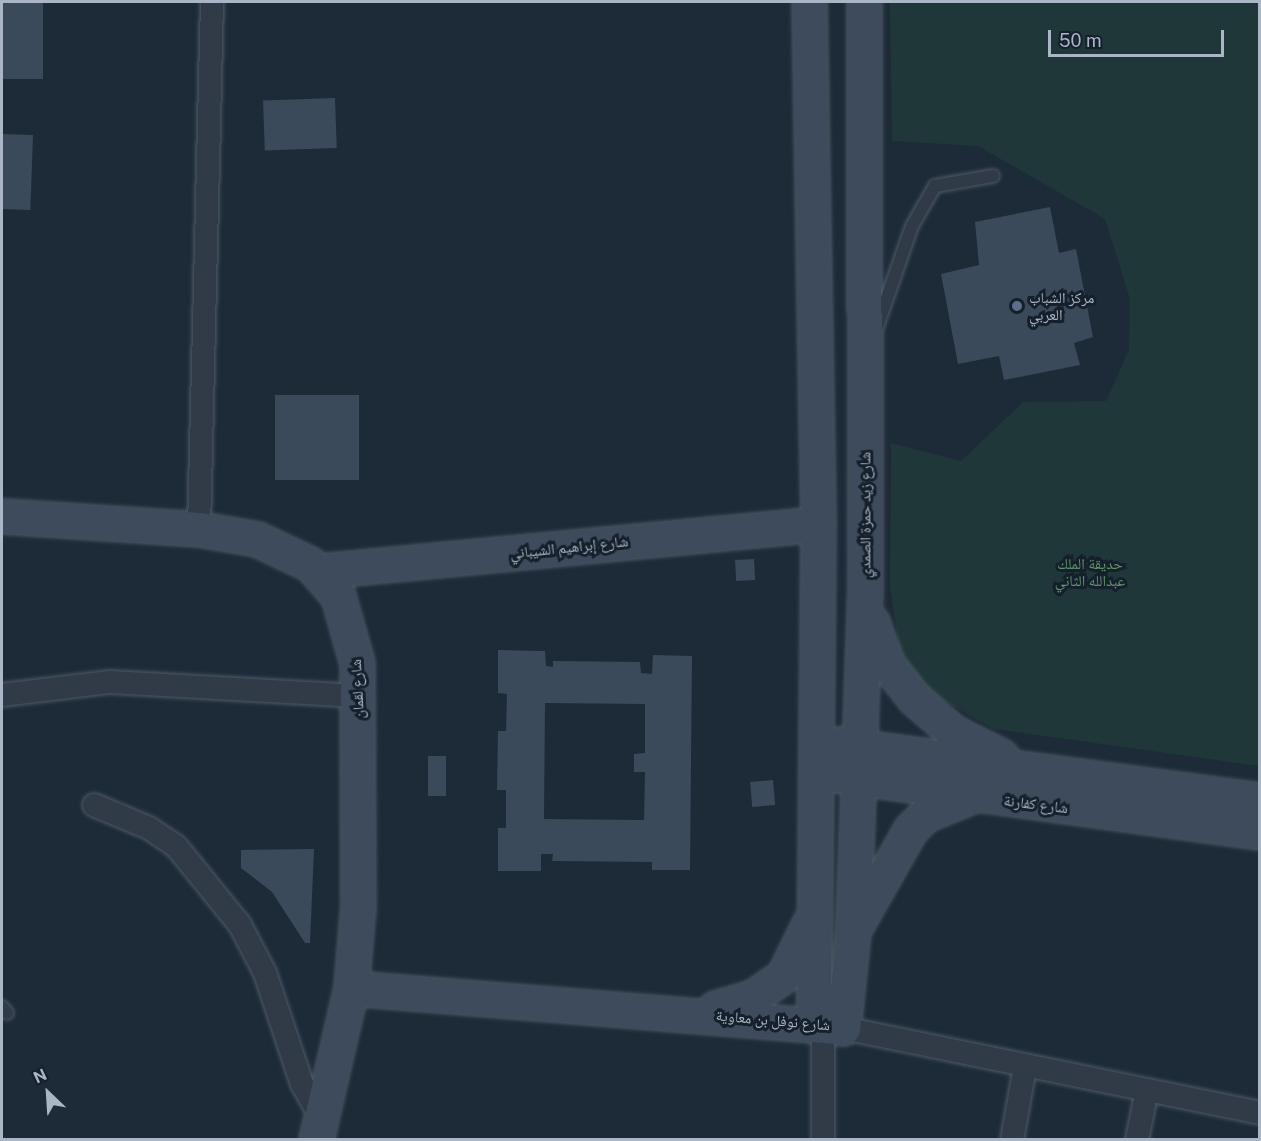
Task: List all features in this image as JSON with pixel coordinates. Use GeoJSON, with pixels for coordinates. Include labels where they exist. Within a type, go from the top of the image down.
{"type":"FeatureCollection","features":[{"type":"Feature","properties":{"kind":"street"},"geometry":{"type":"LineString","coordinates":[[199,529],[212,2]]}},
{"type":"Feature","properties":{"kind":"street"},"geometry":{"type":"LineString","coordinates":[[809,2],[818,524],[814,908],[826,1024],[823,1140]]}},
{"type":"Feature","properties":{"kind":"street","name":"شارع زيد حمزة الصمدي"},"geometry":{"type":"LineString","coordinates":[[826,1024],[853,931],[860,763],[865,591],[864,2]]}},
{"type":"Feature","properties":{"kind":"street","name":"شارع لقمان"},"geometry":{"type":"LineString","coordinates":[[2,516],[199,529],[257,539],[288,550],[320,571],[346,618],[357,663],[359,696],[358,905],[351,988],[319,1128]]}},
{"type":"Feature","properties":{"kind":"street","name":"شارع إبراهيم الشيباني"},"geometry":{"type":"LineString","coordinates":[[320,571],[818,524]]}},
{"type":"Feature","properties":{"kind":"street"},"geometry":{"type":"LineString","coordinates":[[865,591],[875,633],[899,682],[953,732],[1028,767]]}},
{"type":"Feature","properties":{"kind":"street"},"geometry":{"type":"LineString","coordinates":[[2,695],[110,682],[359,696]]}},
{"type":"Feature","properties":{"kind":"street","name":"شارع كفارنة"},"geometry":{"type":"LineString","coordinates":[[814,756],[860,763],[1028,767],[1260,800]]}},
{"type":"Feature","properties":{"kind":"street","name":"شارع كفارنة"},"geometry":{"type":"LineString","coordinates":[[860,763],[972,796],[1260,832]]}},
{"type":"Feature","properties":{"kind":"street"},"geometry":{"type":"LineString","coordinates":[[853,931],[910,830],[925,815],[972,796]]}},
{"type":"Feature","properties":{"kind":"street"},"geometry":{"type":"LineString","coordinates":[[94,806],[149,828],[176,846],[240,925],[265,973],[319,1128]]}},
{"type":"Feature","properties":{"kind":"street"},"geometry":{"type":"LineString","coordinates":[[698,1013],[753,997],[784,975],[814,908]]}},
{"type":"Feature","properties":{"kind":"street","name":"شارع نوفل بن معاوية"},"geometry":{"type":"LineString","coordinates":[[351,988],[826,1024],[1025,1067],[1260,1113]]}},
{"type":"Feature","properties":{"kind":"street"},"geometry":{"type":"LineString","coordinates":[[1012,1140],[1025,1067]]}},
{"type":"Feature","properties":{"kind":"street"},"geometry":{"type":"LineString","coordinates":[[1137,1140],[1148,1090]]}},
{"type":"Feature","properties":{"kind":"lane"},"geometry":{"type":"LineString","coordinates":[[865,371],[912,225],[934,186],[993,176]]}},
{"type":"Feature","properties":{"kind":"green space","name":"حديقة الملك عبدالله الثاني"},"geometry":{"type":"Polygon","coordinates":[[[890,2],[1259,2],[1259,766],[994,729],[933,695],[900,655],[890,587],[891,443],[961,461],[1023,402],[1106,401],[1129,350],[1130,299],[1105,219],[978,146],[892,141],[890,2]]]}},
{"type":"Feature","properties":{"kind":"building"},"geometry":{"type":"Polygon","coordinates":[[[2,2],[43,2],[43,79],[2,79],[2,2]]]}},
{"type":"Feature","properties":{"kind":"building"},"geometry":{"type":"Polygon","coordinates":[[[335,98],[337,148],[265,150],[263,101],[335,98]]]}},
{"type":"Feature","properties":{"kind":"building"},"geometry":{"type":"Polygon","coordinates":[[[2,134],[33,135],[30,210],[2,209],[2,134]]]}},
{"type":"Feature","properties":{"kind":"building","name":"مركز الشباب العربي"},"geometry":{"type":"Polygon","coordinates":[[[1050,207],[1059,253],[1076,249],[1093,337],[1074,343],[1080,365],[1004,380],[999,356],[958,364],[941,274],[979,265],[975,222],[1050,207]]]}},
{"type":"Feature","properties":{"kind":"building"},"geometry":{"type":"Polygon","coordinates":[[[275,395],[359,395],[359,480],[275,480],[275,395]]]}},
{"type":"Feature","properties":{"kind":"building"},"geometry":{"type":"Polygon","coordinates":[[[754,559],[755,580],[736,581],[735,560],[754,559]]]}},
{"type":"Feature","properties":{"kind":"building"},"geometry":{"type":"Polygon","coordinates":[[[498,650],[545,651],[546,666],[553,667],[553,661],[640,662],[641,673],[652,674],[653,655],[692,656],[690,870],[652,870],[652,862],[552,861],[553,854],[541,854],[541,871],[498,871],[498,828],[506,828],[506,790],[497,790],[498,731],[506,731],[507,694],[498,693],[498,650]],[[545,703],[544,819],[644,820],[645,772],[634,772],[634,754],[645,753],[645,704],[545,703]]]}},
{"type":"Feature","properties":{"kind":"building"},"geometry":{"type":"Polygon","coordinates":[[[428,756],[446,756],[446,796],[428,796],[428,756]]]}},
{"type":"Feature","properties":{"kind":"building"},"geometry":{"type":"Polygon","coordinates":[[[773,780],[775,805],[752,807],[750,782],[773,780]]]}},
{"type":"Feature","properties":{"kind":"building"},"geometry":{"type":"Polygon","coordinates":[[[314,849],[310,943],[305,943],[272,892],[241,868],[241,850],[314,849]]]}},
{"type":"Feature","properties":{"kind":"place","name":"مركز الشباب العربي"},"geometry":{"type":"Point","coordinates":[1017,306]}}]}
